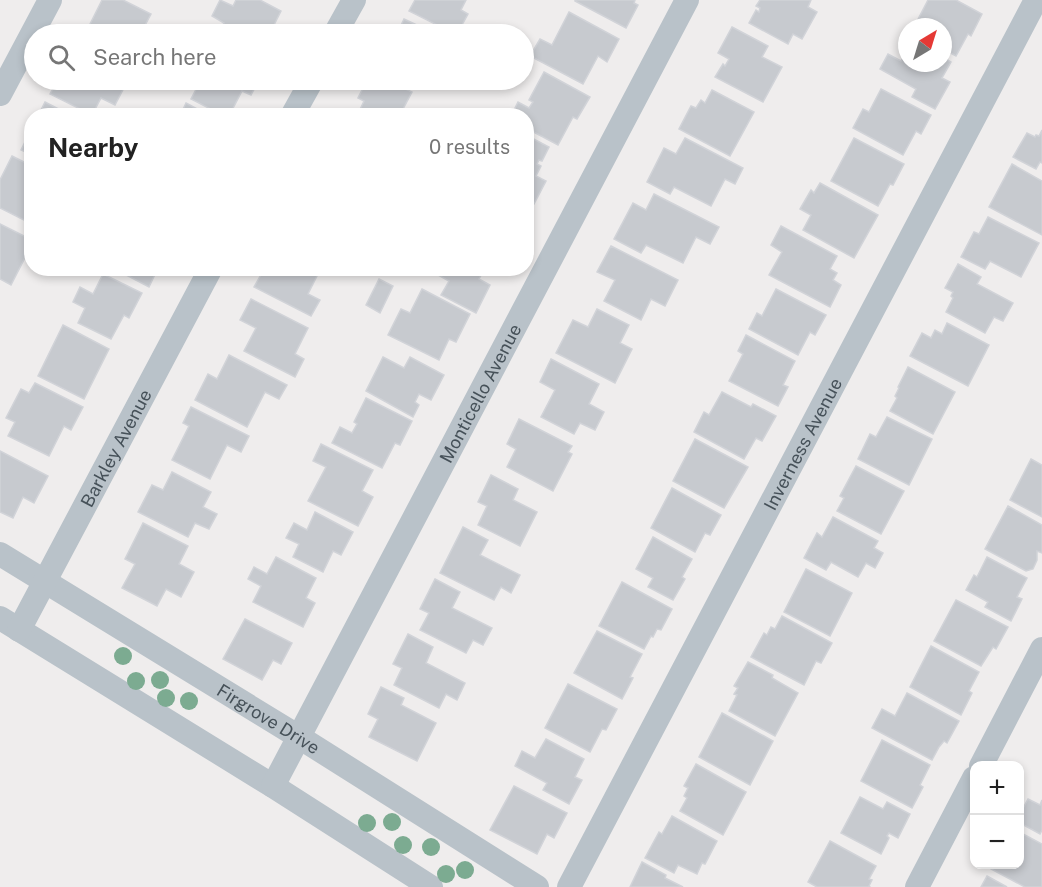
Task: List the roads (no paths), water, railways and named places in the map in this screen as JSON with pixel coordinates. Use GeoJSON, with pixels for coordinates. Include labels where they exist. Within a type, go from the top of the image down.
{"type":"FeatureCollection","features":[{"type":"Feature","properties":{"kind":"street"},"geometry":{"type":"LineString","coordinates":[[37,24],[50,0]]}},
{"type":"Feature","properties":{"kind":"street"},"geometry":{"type":"LineString","coordinates":[[341,24],[354,0]]}},
{"type":"Feature","properties":{"kind":"street","name":"Monticello Avenue"},"geometry":{"type":"LineString","coordinates":[[273,786],[687,0]]}},
{"type":"Feature","properties":{"kind":"street","name":"Inverness Avenue"},"geometry":{"type":"LineString","coordinates":[[569,887],[1036,0]]}},
{"type":"Feature","properties":{"kind":"street"},"geometry":{"type":"LineString","coordinates":[[0,94],[24,49]]}},
{"type":"Feature","properties":{"kind":"street"},"geometry":{"type":"LineString","coordinates":[[296,108],[306,90]]}},
{"type":"Feature","properties":{"kind":"street","name":"Barkley Avenue"},"geometry":{"type":"LineString","coordinates":[[9,624],[45,582],[207,276]]}},
{"type":"Feature","properties":{"kind":"street","name":"Firgrove Drive"},"geometry":{"type":"LineString","coordinates":[[0,554],[299,737],[537,887]]}},
{"type":"Feature","properties":{"kind":"street"},"geometry":{"type":"LineString","coordinates":[[9,624],[273,786],[431,887]]}},
{"type":"Feature","properties":{"kind":"street"},"geometry":{"type":"LineString","coordinates":[[983,761],[1042,649]]}},
{"type":"Feature","properties":{"kind":"street"},"geometry":{"type":"LineString","coordinates":[[917,887],[970,787]]}}]}
